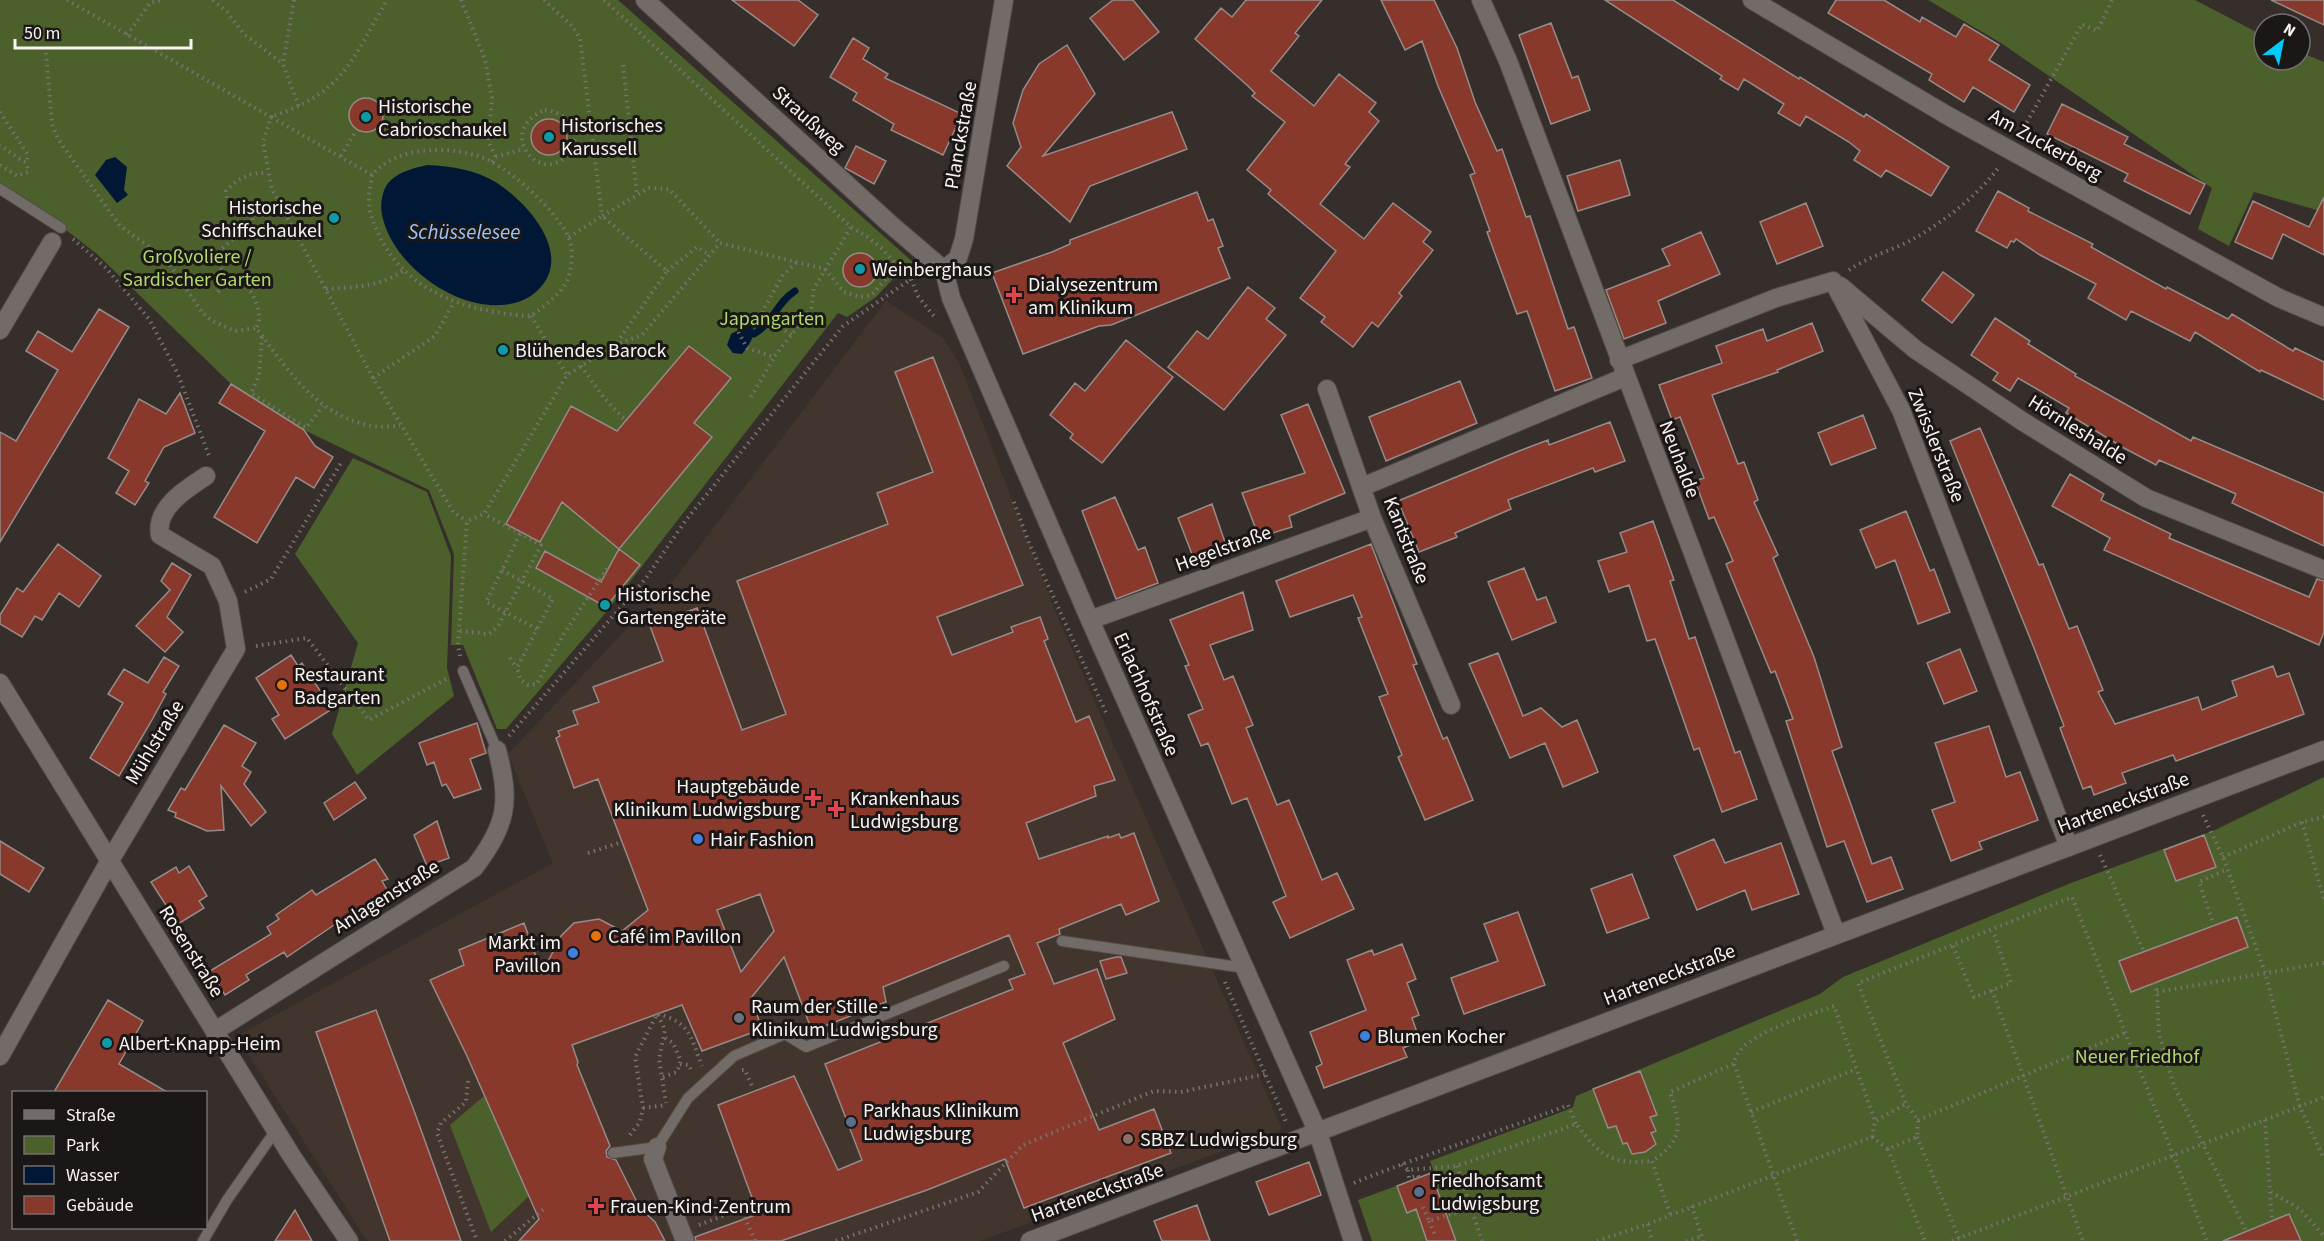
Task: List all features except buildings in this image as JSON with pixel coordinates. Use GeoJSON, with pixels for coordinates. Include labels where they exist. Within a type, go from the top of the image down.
{"type":"FeatureCollection","features":[{"type":"Feature","properties":{"kind":"street","name":"Straußweg"},"geometry":{"type":"LineString","coordinates":[[645,0],[880,215],[944,270]]}},
{"type":"Feature","properties":{"kind":"street","name":"Planckstraße"},"geometry":{"type":"LineString","coordinates":[[944,270],[958,258],[964,239],[980,158],[1004,0]]}},
{"type":"Feature","properties":{"kind":"street","name":"Neuhalde"},"geometry":{"type":"LineString","coordinates":[[1480,0],[1508,61],[1836,934]]}},
{"type":"Feature","properties":{"kind":"street","name":"Am Zuckerberg"},"geometry":{"type":"LineString","coordinates":[[1752,0],[2011,150],[2279,298],[2324,317]]}},
{"type":"Feature","properties":{"kind":"street"},"geometry":{"type":"LineString","coordinates":[[0,330],[57,235]]}},
{"type":"Feature","properties":{"kind":"street","name":"Erlachhofstraße"},"geometry":{"type":"LineString","coordinates":[[944,270],[951,298],[1090,620],[1318,1133],[1353,1241]]}},
{"type":"Feature","properties":{"kind":"street"},"geometry":{"type":"LineString","coordinates":[[1362,487],[1776,298],[1833,280]]}},
{"type":"Feature","properties":{"kind":"street","name":"Hörnleshalde"},"geometry":{"type":"LineString","coordinates":[[1833,280],[1916,350],[2022,421],[2146,498],[2324,570]]}},
{"type":"Feature","properties":{"kind":"street","name":"Zwisslerstraße"},"geometry":{"type":"LineString","coordinates":[[1833,280],[1901,410],[2069,846]]}},
{"type":"Feature","properties":{"kind":"street","name":"Kantstraße"},"geometry":{"type":"LineString","coordinates":[[1327,389],[1372,518],[1451,705]]}},
{"type":"Feature","properties":{"kind":"street"},"geometry":{"type":"LineString","coordinates":[[206,476],[174,497],[158,528],[160,535],[212,567],[228,601],[236,648]]}},
{"type":"Feature","properties":{"kind":"street","name":"Hegelstraße"},"geometry":{"type":"LineString","coordinates":[[1090,620],[1372,518]]}},
{"type":"Feature","properties":{"kind":"street","name":"Mühlstraße"},"geometry":{"type":"LineString","coordinates":[[0,1056],[109,862],[236,648]]}},
{"type":"Feature","properties":{"kind":"street","name":"Rosenstraße"},"geometry":{"type":"LineString","coordinates":[[0,683],[276,1130],[349,1241]]}},
{"type":"Feature","properties":{"kind":"street","name":"Anlagenstraße"},"geometry":{"type":"LineString","coordinates":[[214,1030],[474,868],[493,843],[503,815],[506,784],[497,750]]}},
{"type":"Feature","properties":{"kind":"street","name":"Harteneckstraße"},"geometry":{"type":"LineString","coordinates":[[1030,1241],[2324,750]]}},
{"type":"Feature","properties":{"kind":"street"},"geometry":{"type":"LineString","coordinates":[[657,1148],[653,1159],[683,1236]]}},
{"type":"Feature","properties":{"kind":"lane"},"geometry":{"type":"LineString","coordinates":[[0,189],[57,235]]}},
{"type":"Feature","properties":{"kind":"lane"},"geometry":{"type":"LineString","coordinates":[[463,671],[497,750]]}},
{"type":"Feature","properties":{"kind":"lane"},"geometry":{"type":"LineString","coordinates":[[1062,941],[1245,968]]}},
{"type":"Feature","properties":{"kind":"lane"},"geometry":{"type":"LineString","coordinates":[[613,1153],[657,1148],[688,1098],[734,1056],[785,1034],[806,1047],[1004,966]]}},
{"type":"Feature","properties":{"kind":"lane"},"geometry":{"type":"LineString","coordinates":[[203,1241],[233,1191],[276,1130]]}},
{"type":"Feature","properties":{"kind":"path"},"geometry":{"type":"LineString","coordinates":[[68,0],[372,175]]}},
{"type":"Feature","properties":{"kind":"path"},"geometry":{"type":"LineString","coordinates":[[127,35],[150,1],[161,0]]}},
{"type":"Feature","properties":{"kind":"path"},"geometry":{"type":"LineString","coordinates":[[213,0],[227,12],[244,34],[283,64]]}},
{"type":"Feature","properties":{"kind":"path"},"geometry":{"type":"LineString","coordinates":[[294,0],[283,64],[299,107]]}},
{"type":"Feature","properties":{"kind":"path"},"geometry":{"type":"LineString","coordinates":[[271,117],[299,107],[320,96],[341,76],[387,0]]}},
{"type":"Feature","properties":{"kind":"path"},"geometry":{"type":"LineString","coordinates":[[461,0],[485,59],[492,98],[488,141],[496,157]]}},
{"type":"Feature","properties":{"kind":"path"},"geometry":{"type":"LineString","coordinates":[[544,0],[572,26],[580,38],[602,216],[667,271]]}},
{"type":"Feature","properties":{"kind":"path"},"geometry":{"type":"LineString","coordinates":[[604,0],[852,227],[866,235],[890,256],[897,266],[906,271],[918,296]]}},
{"type":"Feature","properties":{"kind":"path"},"geometry":{"type":"LineString","coordinates":[[1833,280],[1856,266],[1914,238],[1954,211],[1978,191],[2011,150],[2082,24],[2097,31],[2112,0]]}},
{"type":"Feature","properties":{"kind":"path"},"geometry":{"type":"LineString","coordinates":[[46,53],[52,124],[58,139],[120,226],[165,258],[194,303],[212,321],[235,331],[256,328]]}},
{"type":"Feature","properties":{"kind":"path"},"geometry":{"type":"LineString","coordinates":[[623,65],[637,195]]}},
{"type":"Feature","properties":{"kind":"path"},"geometry":{"type":"LineString","coordinates":[[544,110],[555,111],[567,118],[577,130],[573,148],[565,159],[554,165],[536,161],[523,149],[520,138],[534,115],[544,110]]}},
{"type":"Feature","properties":{"kind":"path"},"geometry":{"type":"LineString","coordinates":[[0,112],[28,155],[28,172],[17,176],[0,165]]}},
{"type":"Feature","properties":{"kind":"path"},"geometry":{"type":"LineString","coordinates":[[271,117],[263,142],[272,189],[400,426],[454,513],[467,521]]}},
{"type":"Feature","properties":{"kind":"path"},"geometry":{"type":"LineString","coordinates":[[577,130],[591,127]]}},
{"type":"Feature","properties":{"kind":"path"},"geometry":{"type":"LineString","coordinates":[[341,156],[356,131]]}},
{"type":"Feature","properties":{"kind":"path"},"geometry":{"type":"LineString","coordinates":[[0,145],[22,161],[27,162]]}},
{"type":"Feature","properties":{"kind":"path"},"geometry":{"type":"LineString","coordinates":[[492,162],[496,157],[523,149]]}},
{"type":"Feature","properties":{"kind":"path"},"geometry":{"type":"LineString","coordinates":[[423,151],[476,155],[492,162],[530,191],[551,212],[569,237],[571,260],[568,279],[549,302],[531,316],[505,315],[454,302],[424,286],[403,270],[383,244],[371,219],[369,202],[372,175],[383,163],[400,155],[423,151]]}},
{"type":"Feature","properties":{"kind":"path"},"geometry":{"type":"LineString","coordinates":[[227,280],[217,260],[219,251],[253,221],[252,215],[227,199],[226,191],[235,181],[255,172],[268,173]]}},
{"type":"Feature","properties":{"kind":"path"},"geometry":{"type":"LineString","coordinates":[[569,237],[649,188],[669,189],[720,243],[825,269],[844,292],[860,297],[872,295],[897,266]]}},
{"type":"Feature","properties":{"kind":"path"},"geometry":{"type":"LineString","coordinates":[[751,397],[774,357],[811,310],[814,288],[852,227]]}},
{"type":"Feature","properties":{"kind":"path"},"geometry":{"type":"LineString","coordinates":[[57,235],[106,268],[149,319],[177,372],[210,456],[206,476]]}},
{"type":"Feature","properties":{"kind":"path"},"geometry":{"type":"LineString","coordinates":[[467,521],[484,514],[567,375],[615,345],[642,335],[720,243]]}},
{"type":"Feature","properties":{"kind":"path"},"geometry":{"type":"LineString","coordinates":[[615,345],[667,271],[697,247],[710,255]]}},
{"type":"Feature","properties":{"kind":"path"},"geometry":{"type":"LineString","coordinates":[[774,357],[747,348],[737,329],[741,322],[747,322],[762,312],[783,275],[797,262]]}},
{"type":"Feature","properties":{"kind":"path"},"geometry":{"type":"LineString","coordinates":[[326,289],[370,285],[393,278],[403,270]]}},
{"type":"Feature","properties":{"kind":"path"},"geometry":{"type":"LineString","coordinates":[[497,750],[646,578],[686,520],[843,326],[911,279]]}},
{"type":"Feature","properties":{"kind":"path"},"geometry":{"type":"LineString","coordinates":[[227,280],[238,281],[249,289],[259,312],[260,319],[256,328]]}},
{"type":"Feature","properties":{"kind":"path"},"geometry":{"type":"LineString","coordinates":[[218,292],[227,280]]}},
{"type":"Feature","properties":{"kind":"path"},"geometry":{"type":"LineString","coordinates":[[373,378],[435,336],[454,302]]}},
{"type":"Feature","properties":{"kind":"path"},"geometry":{"type":"LineString","coordinates":[[762,312],[777,327],[792,335]]}},
{"type":"Feature","properties":{"kind":"path"},"geometry":{"type":"LineString","coordinates":[[531,316],[567,375]]}},
{"type":"Feature","properties":{"kind":"path"},"geometry":{"type":"LineString","coordinates":[[256,328],[289,373],[323,406],[342,418],[369,426],[400,426]]}},
{"type":"Feature","properties":{"kind":"path"},"geometry":{"type":"LineString","coordinates":[[262,337],[259,375],[250,393],[306,428],[323,406]]}},
{"type":"Feature","properties":{"kind":"path"},"geometry":{"type":"LineString","coordinates":[[581,366],[605,399],[626,421]]}},
{"type":"Feature","properties":{"kind":"path"},"geometry":{"type":"LineString","coordinates":[[228,601],[271,579],[340,463]]}},
{"type":"Feature","properties":{"kind":"path"},"geometry":{"type":"LineString","coordinates":[[460,631],[489,634],[498,626],[541,545],[484,514]]}},
{"type":"Feature","properties":{"kind":"path"},"geometry":{"type":"LineString","coordinates":[[236,648],[307,638],[369,720],[463,671],[458,645],[467,521]]}},
{"type":"Feature","properties":{"kind":"path"},"geometry":{"type":"LineString","coordinates":[[520,534],[486,602],[537,629]]}},
{"type":"Feature","properties":{"kind":"path"},"geometry":{"type":"LineString","coordinates":[[510,658],[517,668],[520,679],[528,685],[537,684],[562,637],[608,567]]}},
{"type":"Feature","properties":{"kind":"path"},"geometry":{"type":"LineString","coordinates":[[502,570],[553,599],[517,668]]}},
{"type":"Feature","properties":{"kind":"path"},"geometry":{"type":"LineString","coordinates":[[2195,799],[2228,869],[2265,972],[2300,1107],[2324,1159]]}},
{"type":"Feature","properties":{"kind":"path"},"geometry":{"type":"LineString","coordinates":[[2223,857],[2302,822],[2324,817]]}},
{"type":"Feature","properties":{"kind":"path"},"geometry":{"type":"LineString","coordinates":[[2302,822],[2324,899]]}},
{"type":"Feature","properties":{"kind":"path"},"geometry":{"type":"LineString","coordinates":[[2092,838],[2144,952]]}},
{"type":"Feature","properties":{"kind":"path"},"geometry":{"type":"LineString","coordinates":[[588,853],[622,842]]}},
{"type":"Feature","properties":{"kind":"path"},"geometry":{"type":"LineString","coordinates":[[2212,920],[2199,882],[2228,869]]}},
{"type":"Feature","properties":{"kind":"path"},"geometry":{"type":"LineString","coordinates":[[1959,1240],[1917,1137],[1918,1120],[1906,1104],[1858,983],[1993,931],[2072,897],[2207,1241]]}},
{"type":"Feature","properties":{"kind":"path"},"geometry":{"type":"LineString","coordinates":[[1953,946],[1974,997],[2011,983],[1993,931]]}},
{"type":"Feature","properties":{"kind":"path"},"geometry":{"type":"LineString","coordinates":[[2157,992],[2324,963]]}},
{"type":"Feature","properties":{"kind":"path"},"geometry":{"type":"LineString","coordinates":[[2154,983],[2157,992],[2160,1034],[2175,1086],[2201,1144],[2246,1231]]}},
{"type":"Feature","properties":{"kind":"path"},"geometry":{"type":"LineString","coordinates":[[1992,990],[2083,1241]]}},
{"type":"Feature","properties":{"kind":"path"},"geometry":{"type":"LineString","coordinates":[[1797,1241],[1734,1059],[1753,1038],[1834,1006],[1875,1121],[1872,1137]]}},
{"type":"Feature","properties":{"kind":"path"},"geometry":{"type":"LineString","coordinates":[[657,1014],[678,1020],[690,1034],[704,1070],[745,1070],[753,1088]]}},
{"type":"Feature","properties":{"kind":"path"},"geometry":{"type":"LineString","coordinates":[[657,1014],[665,1030],[659,1059],[666,1105]]}},
{"type":"Feature","properties":{"kind":"path"},"geometry":{"type":"LineString","coordinates":[[630,1150],[630,1133],[640,1122],[643,1108],[635,1057],[657,1014]]}},
{"type":"Feature","properties":{"kind":"path"},"geometry":{"type":"LineString","coordinates":[[1918,1120],[2023,1078],[2125,1033]]}},
{"type":"Feature","properties":{"kind":"path"},"geometry":{"type":"LineString","coordinates":[[663,1077],[676,1072],[680,1065],[679,1053],[665,1038]]}},
{"type":"Feature","properties":{"kind":"path"},"geometry":{"type":"LineString","coordinates":[[1419,1178],[1418,1175],[1409,1178],[1408,1170],[1402,1164],[1510,1128],[1568,1105],[1576,1124],[1605,1157],[1629,1163],[1652,1161],[1668,1150],[1677,1136],[1677,1117],[1670,1092],[1734,1064]]}},
{"type":"Feature","properties":{"kind":"path"},"geometry":{"type":"LineString","coordinates":[[680,1065],[691,1066],[692,1074],[688,1078]]}},
{"type":"Feature","properties":{"kind":"path"},"geometry":{"type":"LineString","coordinates":[[1751,1112],[1856,1069]]}},
{"type":"Feature","properties":{"kind":"path"},"geometry":{"type":"LineString","coordinates":[[676,1072],[681,1078]]}},
{"type":"Feature","properties":{"kind":"path"},"geometry":{"type":"LineString","coordinates":[[836,1241],[978,1192],[1023,1144],[1154,1091],[1181,1092],[1265,1074]]}},
{"type":"Feature","properties":{"kind":"path"},"geometry":{"type":"LineString","coordinates":[[468,1081],[466,1101],[441,1123],[437,1133],[477,1241]]}},
{"type":"Feature","properties":{"kind":"path"},"geometry":{"type":"LineString","coordinates":[[1952,1241],[2324,1097]]}},
{"type":"Feature","properties":{"kind":"path"},"geometry":{"type":"LineString","coordinates":[[1875,1121],[1906,1104]]}},
{"type":"Feature","properties":{"kind":"path"},"geometry":{"type":"LineString","coordinates":[[2265,1120],[2272,1220]]}},
{"type":"Feature","properties":{"kind":"path"},"geometry":{"type":"LineString","coordinates":[[1408,1170],[1432,1166],[1457,1166],[1576,1124]]}},
{"type":"Feature","properties":{"kind":"path"},"geometry":{"type":"LineString","coordinates":[[1597,1241],[1648,1224],[1872,1137]]}},
{"type":"Feature","properties":{"kind":"path"},"geometry":{"type":"LineString","coordinates":[[1872,1137],[1888,1149],[1925,1241]]}},
{"type":"Feature","properties":{"kind":"path"},"geometry":{"type":"LineString","coordinates":[[1888,1149],[1917,1137]]}},
{"type":"Feature","properties":{"kind":"path"},"geometry":{"type":"LineString","coordinates":[[1652,1161],[1670,1214]]}},
{"type":"Feature","properties":{"kind":"path"},"geometry":{"type":"LineString","coordinates":[[1457,1166],[1482,1241]]}},
{"type":"Feature","properties":{"kind":"path"},"geometry":{"type":"LineString","coordinates":[[2271,1192],[2300,1209],[2324,1236]]}},
{"type":"Feature","properties":{"kind":"path"},"geometry":{"type":"LineString","coordinates":[[1686,1241],[1702,1239],[1692,1206]]}},
{"type":"Feature","properties":{"kind":"path"},"geometry":{"type":"LineString","coordinates":[[1423,1207],[1436,1237]]}},
{"type":"Feature","properties":{"kind":"path"},"geometry":{"type":"LineString","coordinates":[[505,1241],[545,1208]]}},
{"type":"Feature","properties":{"kind":"path"},"geometry":{"type":"LineString","coordinates":[[1429,1221],[1471,1208]]}},
{"type":"Feature","properties":{"kind":"path"},"geometry":{"type":"LineString","coordinates":[[683,1236],[741,1209],[755,1241]]}},
{"type":"Feature","properties":{"kind":"path"},"geometry":{"type":"LineString","coordinates":[[1648,1224],[1652,1241]]}},
{"type":"Feature","properties":{"kind":"shaded area","name":"Krankenhaus Ludwigsburg"},"geometry":{"type":"Polygon","coordinates":[[[886,301],[943,338],[960,365],[1056,613],[1282,1129],[980,1241],[367,1241],[237,1036],[553,863],[508,754],[677,576],[886,301]]]}},
{"type":"Feature","properties":{"kind":"green space","name":"Blühendes Barock"},"geometry":{"type":"Polygon","coordinates":[[[0,0],[618,0],[914,263],[892,280],[876,297],[847,317],[838,313],[608,610],[506,729],[497,729],[463,645],[451,645],[454,554],[429,490],[304,430],[231,384],[97,254],[26,199],[0,183],[0,0]]]}},
{"type":"Feature","properties":{"kind":"green space"},"geometry":{"type":"Polygon","coordinates":[[[1928,0],[2195,0],[2252,30],[2252,72],[2312,72],[2312,57],[2324,62],[2324,212],[2254,192],[2229,246],[2198,229],[2212,188],[2001,43],[1928,0]]]}},
{"type":"Feature","properties":{"kind":"green space"},"geometry":{"type":"Polygon","coordinates":[[[353,458],[427,492],[451,556],[447,668],[454,696],[357,775],[332,734],[358,643],[295,554],[353,458]]]}},
{"type":"Feature","properties":{"kind":"green space","name":"Neuer Friedhof"},"geometry":{"type":"Polygon","coordinates":[[[2324,777],[2324,1241],[1372,1241],[1358,1200],[1434,1172],[1430,1161],[1564,1111],[1573,1107],[1576,1096],[1820,994],[1843,977],[2071,883],[2215,830],[2324,777]]]}},
{"type":"Feature","properties":{"kind":"green space"},"geometry":{"type":"Polygon","coordinates":[[[484,1096],[529,1196],[491,1232],[450,1125],[484,1096]]]}},
{"type":"Feature","properties":{"kind":"water"},"geometry":{"type":"Polygon","coordinates":[[[115,157],[127,167],[124,190],[128,195],[117,203],[95,175],[106,160],[115,157]]]}},
{"type":"Feature","properties":{"kind":"water","name":"Schüsselesee"},"geometry":{"type":"Polygon","coordinates":[[[427,165],[446,166],[481,175],[509,192],[534,217],[549,246],[551,261],[548,276],[538,290],[521,301],[511,304],[482,304],[463,299],[444,290],[426,279],[411,265],[398,250],[388,233],[382,215],[383,192],[387,184],[398,175],[427,165]]]}},
{"type":"Feature","properties":{"kind":"water"},"geometry":{"type":"Polygon","coordinates":[[[748,325],[753,326],[751,341],[742,354],[733,353],[727,345],[731,334],[748,325]]]}},
{"type":"Feature","properties":{"kind":"waterway"},"geometry":{"type":"LineString","coordinates":[[754,334],[795,291]]}},
{"type":"Feature","properties":{"kind":"place","name":"Historische Cabrioschaukel"},"geometry":{"type":"Point","coordinates":[366,117]}},
{"type":"Feature","properties":{"kind":"place","name":"Historisches Karussell"},"geometry":{"type":"Point","coordinates":[549,137]}},
{"type":"Feature","properties":{"kind":"place","name":"Historische Schiffschaukel"},"geometry":{"type":"Point","coordinates":[334,218]}},
{"type":"Feature","properties":{"kind":"place","name":"Weinberghaus"},"geometry":{"type":"Point","coordinates":[860,269]}},
{"type":"Feature","properties":{"kind":"place","name":"Dialysezentrum am Klinikum"},"geometry":{"type":"Point","coordinates":[1014,295]}},
{"type":"Feature","properties":{"kind":"place","name":"Blühendes Barock"},"geometry":{"type":"Point","coordinates":[503,350]}},
{"type":"Feature","properties":{"kind":"place","name":"Historische Gartengeräte"},"geometry":{"type":"Point","coordinates":[605,605]}},
{"type":"Feature","properties":{"kind":"place","name":"Restaurant Badgarten"},"geometry":{"type":"Point","coordinates":[282,685]}},
{"type":"Feature","properties":{"kind":"place","name":"Hauptgebäude Klinikum Ludwigsburg"},"geometry":{"type":"Point","coordinates":[813,798]}},
{"type":"Feature","properties":{"kind":"place","name":"Krankenhaus Ludwigsburg"},"geometry":{"type":"Point","coordinates":[836,809]}},
{"type":"Feature","properties":{"kind":"place","name":"Hair Fashion"},"geometry":{"type":"Point","coordinates":[698,839]}},
{"type":"Feature","properties":{"kind":"place","name":"Café im Pavillon"},"geometry":{"type":"Point","coordinates":[596,936]}},
{"type":"Feature","properties":{"kind":"place","name":"Markt im Pavillon"},"geometry":{"type":"Point","coordinates":[573,953]}},
{"type":"Feature","properties":{"kind":"place","name":"Raum der Stille - Klinikum Ludwigsburg"},"geometry":{"type":"Point","coordinates":[739,1018]}},
{"type":"Feature","properties":{"kind":"place","name":"Blumen Kocher"},"geometry":{"type":"Point","coordinates":[1365,1036]}},
{"type":"Feature","properties":{"kind":"place","name":"Albert-Knapp-Heim"},"geometry":{"type":"Point","coordinates":[107,1043]}},
{"type":"Feature","properties":{"kind":"place","name":"Parkhaus Klinikum Ludwigsburg"},"geometry":{"type":"Point","coordinates":[851,1122]}},
{"type":"Feature","properties":{"kind":"place","name":"SBBZ Ludwigsburg"},"geometry":{"type":"Point","coordinates":[1128,1139]}},
{"type":"Feature","properties":{"kind":"place","name":"Friedhofsamt Ludwigsburg"},"geometry":{"type":"Point","coordinates":[1419,1192]}},
{"type":"Feature","properties":{"kind":"place","name":"Frauen-Kind-Zentrum"},"geometry":{"type":"Point","coordinates":[596,1206]}},
{"type":"Feature","properties":{"kind":"park label","name":"Großvoliere / Sardischer Garten"},"geometry":{"type":"Point","coordinates":[197,268]}},
{"type":"Feature","properties":{"kind":"park label","name":"Japangarten"},"geometry":{"type":"Point","coordinates":[772,318]}}]}
